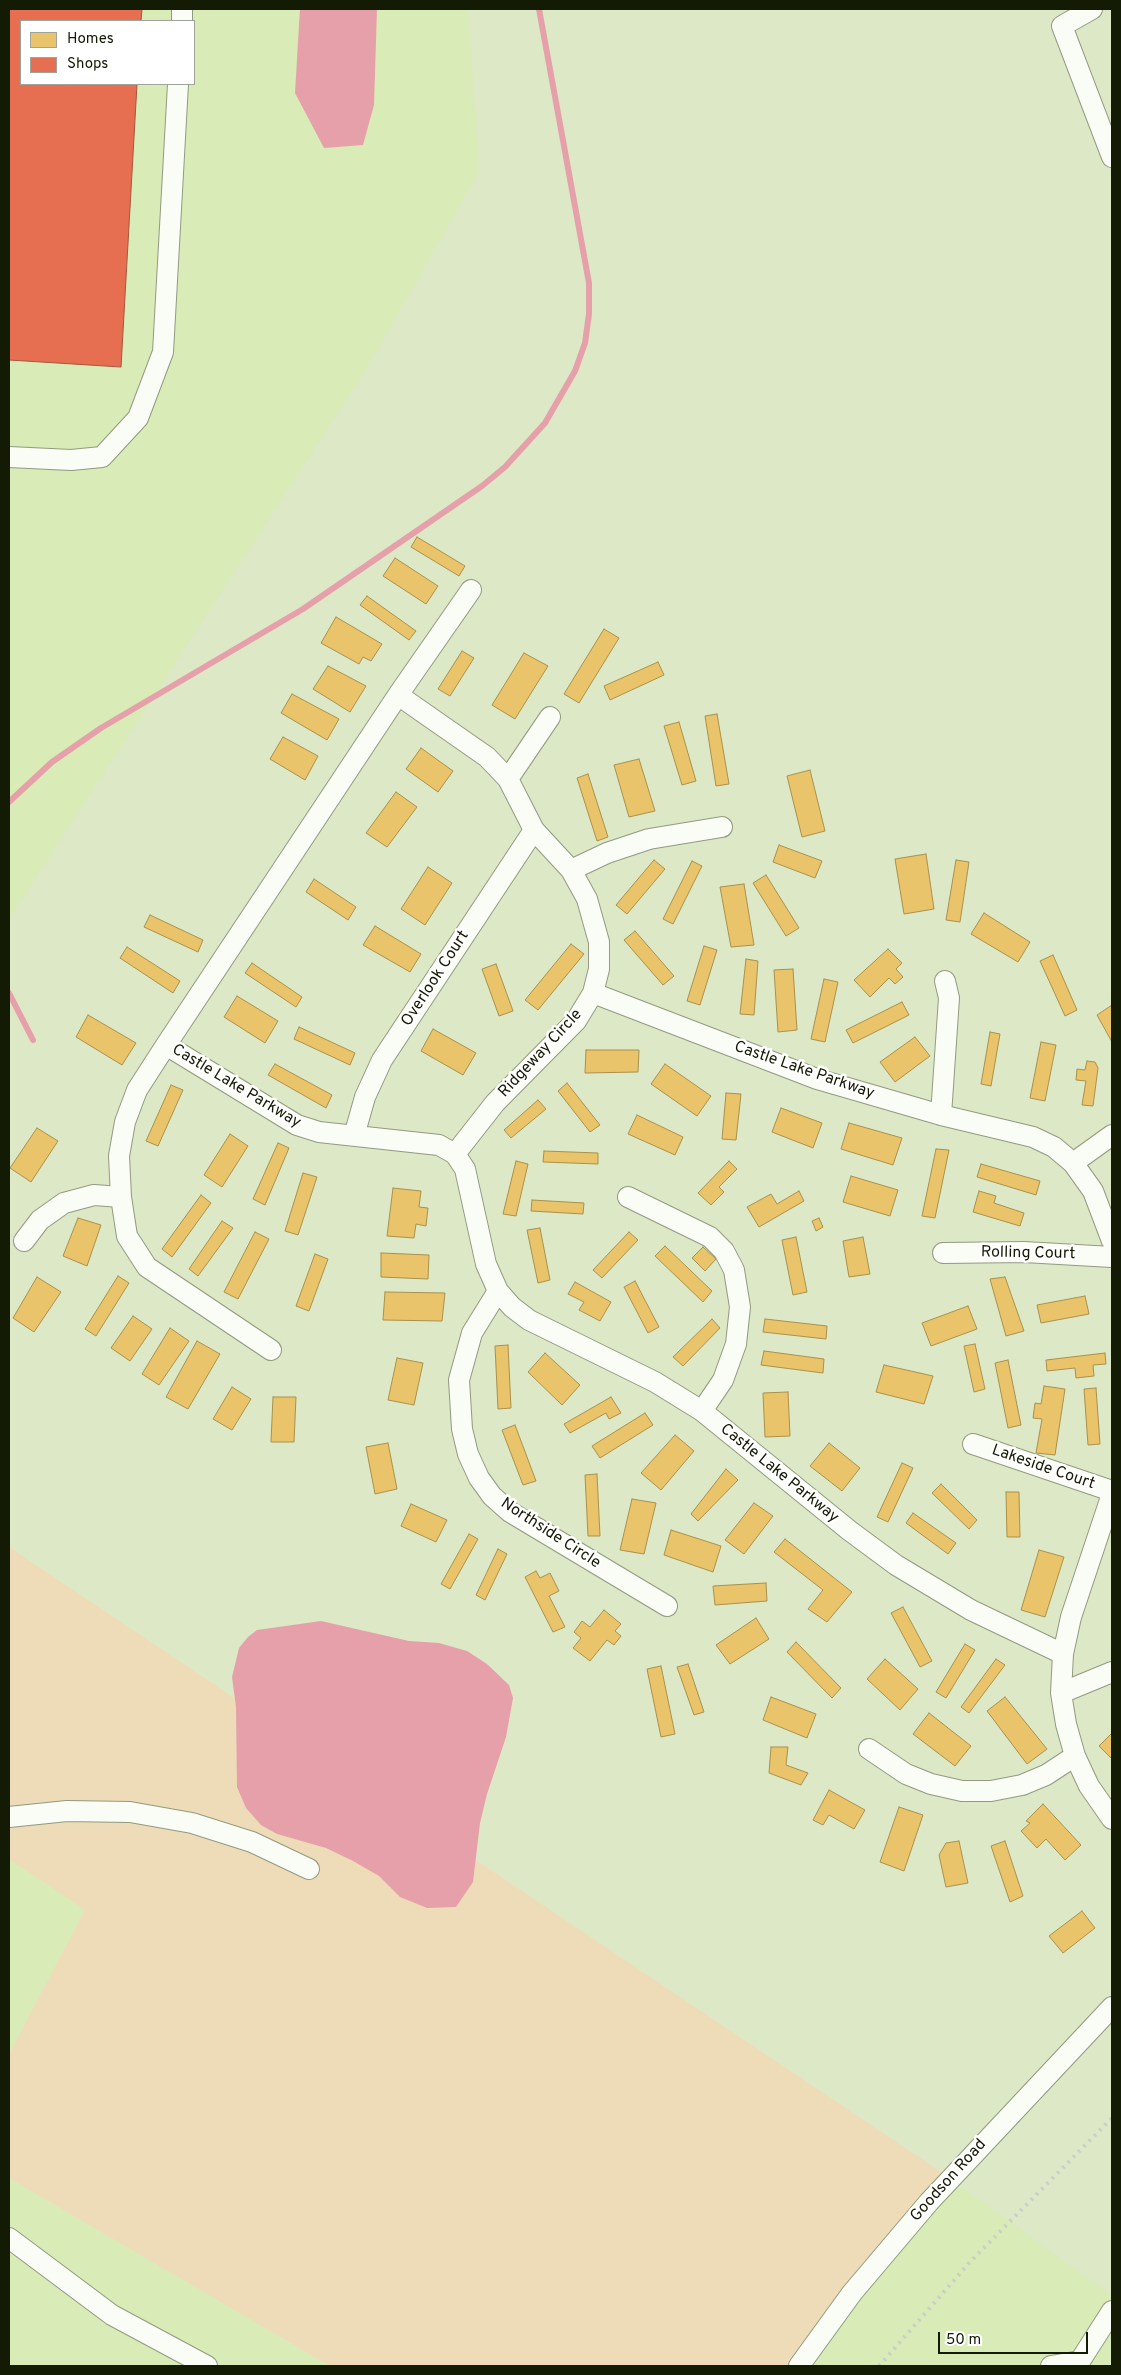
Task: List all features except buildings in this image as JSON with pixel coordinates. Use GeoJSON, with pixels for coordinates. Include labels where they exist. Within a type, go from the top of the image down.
{"type":"FeatureCollection","features":[{"type":"Feature","properties":{"kind":"street"},"geometry":{"type":"LineString","coordinates":[[1092,9],[1062,26],[1112,157]]}},
{"type":"Feature","properties":{"kind":"street"},"geometry":{"type":"LineString","coordinates":[[9,457],[71,460],[102,457],[138,418],[163,352],[178,85]]}},
{"type":"Feature","properties":{"kind":"street"},"geometry":{"type":"LineString","coordinates":[[271,1350],[147,1267],[128,1236],[121,1197],[119,1156],[125,1122],[137,1090],[166,1045],[398,695],[471,590]]}},
{"type":"Feature","properties":{"kind":"street","name":"Ridgeway Circle"},"geometry":{"type":"LineString","coordinates":[[398,695],[487,757],[508,779],[534,830],[571,870],[587,899],[598,942],[600,969],[594,994],[576,1022],[495,1103],[455,1154]]}},
{"type":"Feature","properties":{"kind":"street"},"geometry":{"type":"LineString","coordinates":[[508,779],[550,718]]}},
{"type":"Feature","properties":{"kind":"street"},"geometry":{"type":"LineString","coordinates":[[571,870],[607,853],[649,839],[722,827]]}},
{"type":"Feature","properties":{"kind":"street","name":"Overlook Court"},"geometry":{"type":"LineString","coordinates":[[354,1136],[365,1098],[382,1060],[534,830]]}},
{"type":"Feature","properties":{"kind":"street"},"geometry":{"type":"LineString","coordinates":[[941,1115],[949,998],[945,981]]}},
{"type":"Feature","properties":{"kind":"street","name":"Castle Lake Parkway"},"geometry":{"type":"LineString","coordinates":[[594,994],[817,1079],[941,1115],[1033,1137],[1054,1147],[1073,1163],[1093,1191],[1112,1240]]}},
{"type":"Feature","properties":{"kind":"street","name":"Castle Lake Parkway"},"geometry":{"type":"LineString","coordinates":[[166,1045],[297,1125],[319,1132],[439,1145],[455,1154]]}},
{"type":"Feature","properties":{"kind":"street"},"geometry":{"type":"LineString","coordinates":[[1073,1163],[1112,1134]]}},
{"type":"Feature","properties":{"kind":"street"},"geometry":{"type":"LineString","coordinates":[[455,1154],[465,1169],[486,1264],[498,1292]]}},
{"type":"Feature","properties":{"kind":"street"},"geometry":{"type":"LineString","coordinates":[[24,1241],[40,1220],[64,1203],[94,1195],[121,1197]]}},
{"type":"Feature","properties":{"kind":"street"},"geometry":{"type":"LineString","coordinates":[[628,1197],[710,1237],[724,1251],[734,1270],[740,1307],[736,1344],[723,1380],[702,1411]]}},
{"type":"Feature","properties":{"kind":"street","name":"Rolling Court"},"geometry":{"type":"LineString","coordinates":[[943,1253],[1024,1252],[1112,1257]]}},
{"type":"Feature","properties":{"kind":"street","name":"Castle Lake Parkway"},"geometry":{"type":"LineString","coordinates":[[498,1292],[512,1307],[529,1320],[655,1382],[702,1411],[850,1531],[896,1565],[971,1610],[1063,1654]]}},
{"type":"Feature","properties":{"kind":"street","name":"Northside Circle"},"geometry":{"type":"LineString","coordinates":[[498,1292],[472,1332],[460,1380],[462,1429],[468,1454],[479,1478],[492,1496],[510,1512],[667,1606]]}},
{"type":"Feature","properties":{"kind":"street","name":"Lakeside Court"},"geometry":{"type":"LineString","coordinates":[[974,1444],[1112,1493]]}},
{"type":"Feature","properties":{"kind":"street"},"geometry":{"type":"LineString","coordinates":[[1112,1493],[1071,1617],[1063,1654],[1062,1693],[1066,1724],[1075,1756],[1089,1786],[1112,1819]]}},
{"type":"Feature","properties":{"kind":"street"},"geometry":{"type":"LineString","coordinates":[[1062,1693],[1112,1672]]}},
{"type":"Feature","properties":{"kind":"street"},"geometry":{"type":"LineString","coordinates":[[869,1749],[906,1774],[931,1784],[962,1791],[991,1791],[1022,1785],[1046,1775],[1075,1756]]}},
{"type":"Feature","properties":{"kind":"street"},"geometry":{"type":"LineString","coordinates":[[9,1817],[66,1810],[130,1812],[192,1823],[252,1842],[309,1869]]}},
{"type":"Feature","properties":{"kind":"street","name":"Goodson Road"},"geometry":{"type":"LineString","coordinates":[[799,2366],[852,2293],[929,2202],[1112,2007]]}},
{"type":"Feature","properties":{"kind":"street"},"geometry":{"type":"LineString","coordinates":[[9,2238],[112,2315],[207,2366]]}},
{"type":"Feature","properties":{"kind":"street"},"geometry":{"type":"LineString","coordinates":[[1051,2366],[1083,2364],[1112,2311]]}},
{"type":"Feature","properties":{"kind":"shaded area"},"geometry":{"type":"Polygon","coordinates":[[[9,9],[468,9],[479,172],[367,368],[9,919],[9,9]]]}},
{"type":"Feature","properties":{"kind":"shaded area"},"geometry":{"type":"Polygon","coordinates":[[[300,9],[377,9],[374,105],[363,145],[324,148],[295,93],[300,9]]]}},
{"type":"Feature","properties":{"kind":"shaded area"},"geometry":{"type":"Polygon","coordinates":[[[9,1547],[944,2174],[798,2366],[330,2366],[9,2178],[9,2054],[85,1910],[9,1859],[9,1547]]]}},
{"type":"Feature","properties":{"kind":"shaded area"},"geometry":{"type":"Polygon","coordinates":[[[321,1621],[409,1641],[439,1643],[467,1651],[487,1664],[509,1685],[513,1698],[506,1737],[487,1794],[480,1823],[473,1882],[456,1907],[427,1908],[400,1897],[379,1876],[326,1848],[277,1834],[261,1825],[246,1808],[237,1787],[236,1707],[232,1677],[239,1648],[257,1630],[321,1621]]]}},
{"type":"Feature","properties":{"kind":"shaded area"},"geometry":{"type":"Polygon","coordinates":[[[9,1859],[85,1910],[9,2054],[9,1859]]]}},
{"type":"Feature","properties":{"kind":"shaded area"},"geometry":{"type":"Polygon","coordinates":[[[944,2174],[1112,2296],[1112,2366],[798,2366],[944,2174]]]}},
{"type":"Feature","properties":{"kind":"shaded area"},"geometry":{"type":"Polygon","coordinates":[[[9,2178],[330,2366],[9,2366],[9,2178]]]}},
{"type":"Feature","properties":{"kind":"waterway"},"geometry":{"type":"LineString","coordinates":[[9,802],[52,762],[101,728],[303,609],[482,486],[505,467],[545,423],[575,371],[585,343],[589,314],[589,283],[539,9]]}},
{"type":"Feature","properties":{"kind":"waterway"},"geometry":{"type":"LineString","coordinates":[[9,993],[33,1040]]}},
{"type":"Feature","properties":{"kind":"railway"},"geometry":{"type":"LineString","coordinates":[[879,2366],[970,2262],[1112,2118]]}}]}
